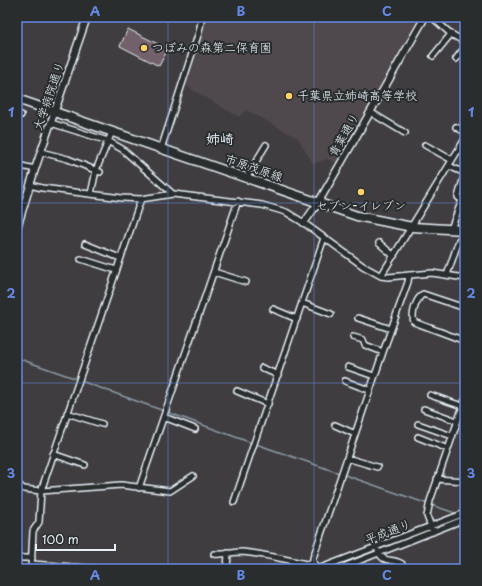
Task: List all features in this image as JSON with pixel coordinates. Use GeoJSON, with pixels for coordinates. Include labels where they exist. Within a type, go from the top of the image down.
{"type":"FeatureCollection","features":[{"type":"Feature","properties":{"kind":"main road","name":"市原茂原線"},"geometry":{"type":"LineString","coordinates":[[17,99],[358,216],[412,227],[465,230]]}},
{"type":"Feature","properties":{"kind":"street","name":"大学病院通り"},"geometry":{"type":"LineString","coordinates":[[17,228],[35,169],[87,17]]}},
{"type":"Feature","properties":{"kind":"street"},"geometry":{"type":"LineString","coordinates":[[161,149],[199,32],[202,17]]}},
{"type":"Feature","properties":{"kind":"street","name":"青葉通り"},"geometry":{"type":"LineString","coordinates":[[304,223],[318,203],[425,17]]}},
{"type":"Feature","properties":{"kind":"street"},"geometry":{"type":"LineString","coordinates":[[432,17],[451,34],[465,42]]}},
{"type":"Feature","properties":{"kind":"street"},"geometry":{"type":"LineString","coordinates":[[433,56],[451,34]]}},
{"type":"Feature","properties":{"kind":"street"},"geometry":{"type":"LineString","coordinates":[[456,58],[465,47]]}},
{"type":"Feature","properties":{"kind":"street"},"geometry":{"type":"LineString","coordinates":[[370,112],[405,133]]}},
{"type":"Feature","properties":{"kind":"street"},"geometry":{"type":"LineString","coordinates":[[51,123],[108,141],[122,149],[173,194]]}},
{"type":"Feature","properties":{"kind":"street"},"geometry":{"type":"LineString","coordinates":[[456,127],[465,132]]}},
{"type":"Feature","properties":{"kind":"street"},"geometry":{"type":"LineString","coordinates":[[91,194],[112,132]]}},
{"type":"Feature","properties":{"kind":"street"},"geometry":{"type":"LineString","coordinates":[[381,276],[465,139]]}},
{"type":"Feature","properties":{"kind":"street"},"geometry":{"type":"LineString","coordinates":[[246,178],[266,145]]}},
{"type":"Feature","properties":{"kind":"street"},"geometry":{"type":"LineString","coordinates":[[425,146],[452,160]]}},
{"type":"Feature","properties":{"kind":"street"},"geometry":{"type":"LineString","coordinates":[[41,152],[68,159],[98,171]]}},
{"type":"Feature","properties":{"kind":"street"},"geometry":{"type":"LineString","coordinates":[[17,165],[35,169]]}},
{"type":"Feature","properties":{"kind":"street"},"geometry":{"type":"LineString","coordinates":[[449,166],[465,173],[458,197],[462,200],[451,229]]}},
{"type":"Feature","properties":{"kind":"street"},"geometry":{"type":"LineString","coordinates":[[30,185],[42,188],[122,198],[141,198],[173,194],[262,205],[286,212],[304,223],[363,266],[381,276],[388,277],[432,273],[465,278]]}},
{"type":"Feature","properties":{"kind":"street"},"geometry":{"type":"LineString","coordinates":[[32,564],[33,531],[39,522],[41,491],[141,198]]}},
{"type":"Feature","properties":{"kind":"street"},"geometry":{"type":"LineString","coordinates":[[139,488],[238,201]]}},
{"type":"Feature","properties":{"kind":"street"},"geometry":{"type":"LineString","coordinates":[[234,502],[324,238]]}},
{"type":"Feature","properties":{"kind":"street"},"geometry":{"type":"LineString","coordinates":[[447,275],[459,240]]}},
{"type":"Feature","properties":{"kind":"street"},"geometry":{"type":"LineString","coordinates":[[379,243],[394,256]]}},
{"type":"Feature","properties":{"kind":"street"},"geometry":{"type":"LineString","coordinates":[[85,244],[120,258]]}},
{"type":"Feature","properties":{"kind":"street"},"geometry":{"type":"LineString","coordinates":[[81,259],[116,270]]}},
{"type":"Feature","properties":{"kind":"street"},"geometry":{"type":"LineString","coordinates":[[214,272],[246,282]]}},
{"type":"Feature","properties":{"kind":"street"},"geometry":{"type":"LineString","coordinates":[[318,569],[313,562],[313,558],[382,352],[408,282],[409,275]]}},
{"type":"Feature","properties":{"kind":"street"},"geometry":{"type":"LineString","coordinates":[[465,308],[423,294],[418,298],[412,317],[414,322],[465,341]]}},
{"type":"Feature","properties":{"kind":"street"},"geometry":{"type":"LineString","coordinates":[[302,303],[332,314]]}},
{"type":"Feature","properties":{"kind":"street"},"geometry":{"type":"LineString","coordinates":[[273,309],[297,319]]}},
{"type":"Feature","properties":{"kind":"street"},"geometry":{"type":"LineString","coordinates":[[358,318],[391,329]]}},
{"type":"Feature","properties":{"kind":"street"},"geometry":{"type":"LineString","coordinates":[[353,337],[364,340],[365,345],[382,352]]}},
{"type":"Feature","properties":{"kind":"street"},"geometry":{"type":"LineString","coordinates":[[348,367],[374,376]]}},
{"type":"Feature","properties":{"kind":"street"},"geometry":{"type":"LineString","coordinates":[[262,368],[278,375]]}},
{"type":"Feature","properties":{"kind":"street"},"geometry":{"type":"LineString","coordinates":[[345,381],[369,390]]}},
{"type":"Feature","properties":{"kind":"street"},"geometry":{"type":"LineString","coordinates":[[237,391],[268,404]]}},
{"type":"Feature","properties":{"kind":"street"},"geometry":{"type":"LineString","coordinates":[[430,395],[464,406]]}},
{"type":"Feature","properties":{"kind":"street"},"geometry":{"type":"LineString","coordinates":[[433,532],[427,516],[430,501],[465,400]]}},
{"type":"Feature","properties":{"kind":"street"},"geometry":{"type":"LineString","coordinates":[[424,409],[457,421]]}},
{"type":"Feature","properties":{"kind":"street"},"geometry":{"type":"LineString","coordinates":[[68,413],[102,424]]}},
{"type":"Feature","properties":{"kind":"street"},"geometry":{"type":"LineString","coordinates":[[164,417],[196,428]]}},
{"type":"Feature","properties":{"kind":"street"},"geometry":{"type":"LineString","coordinates":[[418,424],[452,436]]}},
{"type":"Feature","properties":{"kind":"street"},"geometry":{"type":"LineString","coordinates":[[335,425],[355,434]]}},
{"type":"Feature","properties":{"kind":"street"},"geometry":{"type":"LineString","coordinates":[[418,437],[448,449]]}},
{"type":"Feature","properties":{"kind":"street"},"geometry":{"type":"LineString","coordinates":[[53,454],[85,465]]}},
{"type":"Feature","properties":{"kind":"street"},"geometry":{"type":"LineString","coordinates":[[347,458],[377,467]]}},
{"type":"Feature","properties":{"kind":"street"},"geometry":{"type":"LineString","coordinates":[[17,484],[24,489],[41,491],[121,485],[170,491],[193,476]]}},
{"type":"Feature","properties":{"kind":"street"},"geometry":{"type":"LineString","coordinates":[[437,479],[465,481]]}},
{"type":"Feature","properties":{"kind":"street","name":"平成通り"},"geometry":{"type":"LineString","coordinates":[[318,569],[465,513]]}},
{"type":"Feature","properties":{"kind":"street","name":"平成通り"},"geometry":{"type":"LineString","coordinates":[[338,569],[465,519]]}},
{"type":"Feature","properties":{"kind":"street"},"geometry":{"type":"LineString","coordinates":[[377,547],[381,557],[384,560],[399,562],[402,564],[402,569]]}},
{"type":"Feature","properties":{"kind":"street"},"geometry":{"type":"LineString","coordinates":[[214,554],[223,555],[241,552],[306,564],[313,562]]}},
{"type":"Feature","properties":{"kind":"street"},"geometry":{"type":"LineString","coordinates":[[227,569],[228,553]]}},
{"type":"Feature","properties":{"kind":"street"},"geometry":{"type":"LineString","coordinates":[[17,558],[32,564],[99,569]]}},
{"type":"Feature","properties":{"kind":"shaded area","name":"千葉県立姉崎高等学校"},"geometry":{"type":"Polygon","coordinates":[[[206,17],[419,17],[336,163],[327,159],[313,164],[298,138],[246,110],[239,117],[186,86],[206,17]]]}},
{"type":"Feature","properties":{"kind":"building","name":"つぼみの森第二保育園"},"geometry":{"type":"Polygon","coordinates":[[[128,29],[168,49],[159,66],[120,46],[128,29]]]}},
{"type":"Feature","properties":{"kind":"waterway"},"geometry":{"type":"LineString","coordinates":[[17,358],[77,379]]}},
{"type":"Feature","properties":{"kind":"waterway"},"geometry":{"type":"LineString","coordinates":[[81,381],[164,411]]}},
{"type":"Feature","properties":{"kind":"waterway"},"geometry":{"type":"LineString","coordinates":[[167,412],[252,443]]}},
{"type":"Feature","properties":{"kind":"waterway"},"geometry":{"type":"LineString","coordinates":[[256,444],[428,504]]}},
{"type":"Feature","properties":{"kind":"waterway"},"geometry":{"type":"LineString","coordinates":[[431,505],[458,514]]}},
{"type":"Feature","properties":{"kind":"place","name":"つぼみの森第二保育園"},"geometry":{"type":"Point","coordinates":[144,48]}},
{"type":"Feature","properties":{"kind":"place","name":"千葉県立姉崎高等学校"},"geometry":{"type":"Point","coordinates":[289,96]}},
{"type":"Feature","properties":{"kind":"place","name":"セブン-イレブン"},"geometry":{"type":"Point","coordinates":[361,192]}},
{"type":"Feature","properties":{"kind":"district","name":"姉崎"},"geometry":{"type":"Point","coordinates":[220,139]}}]}
